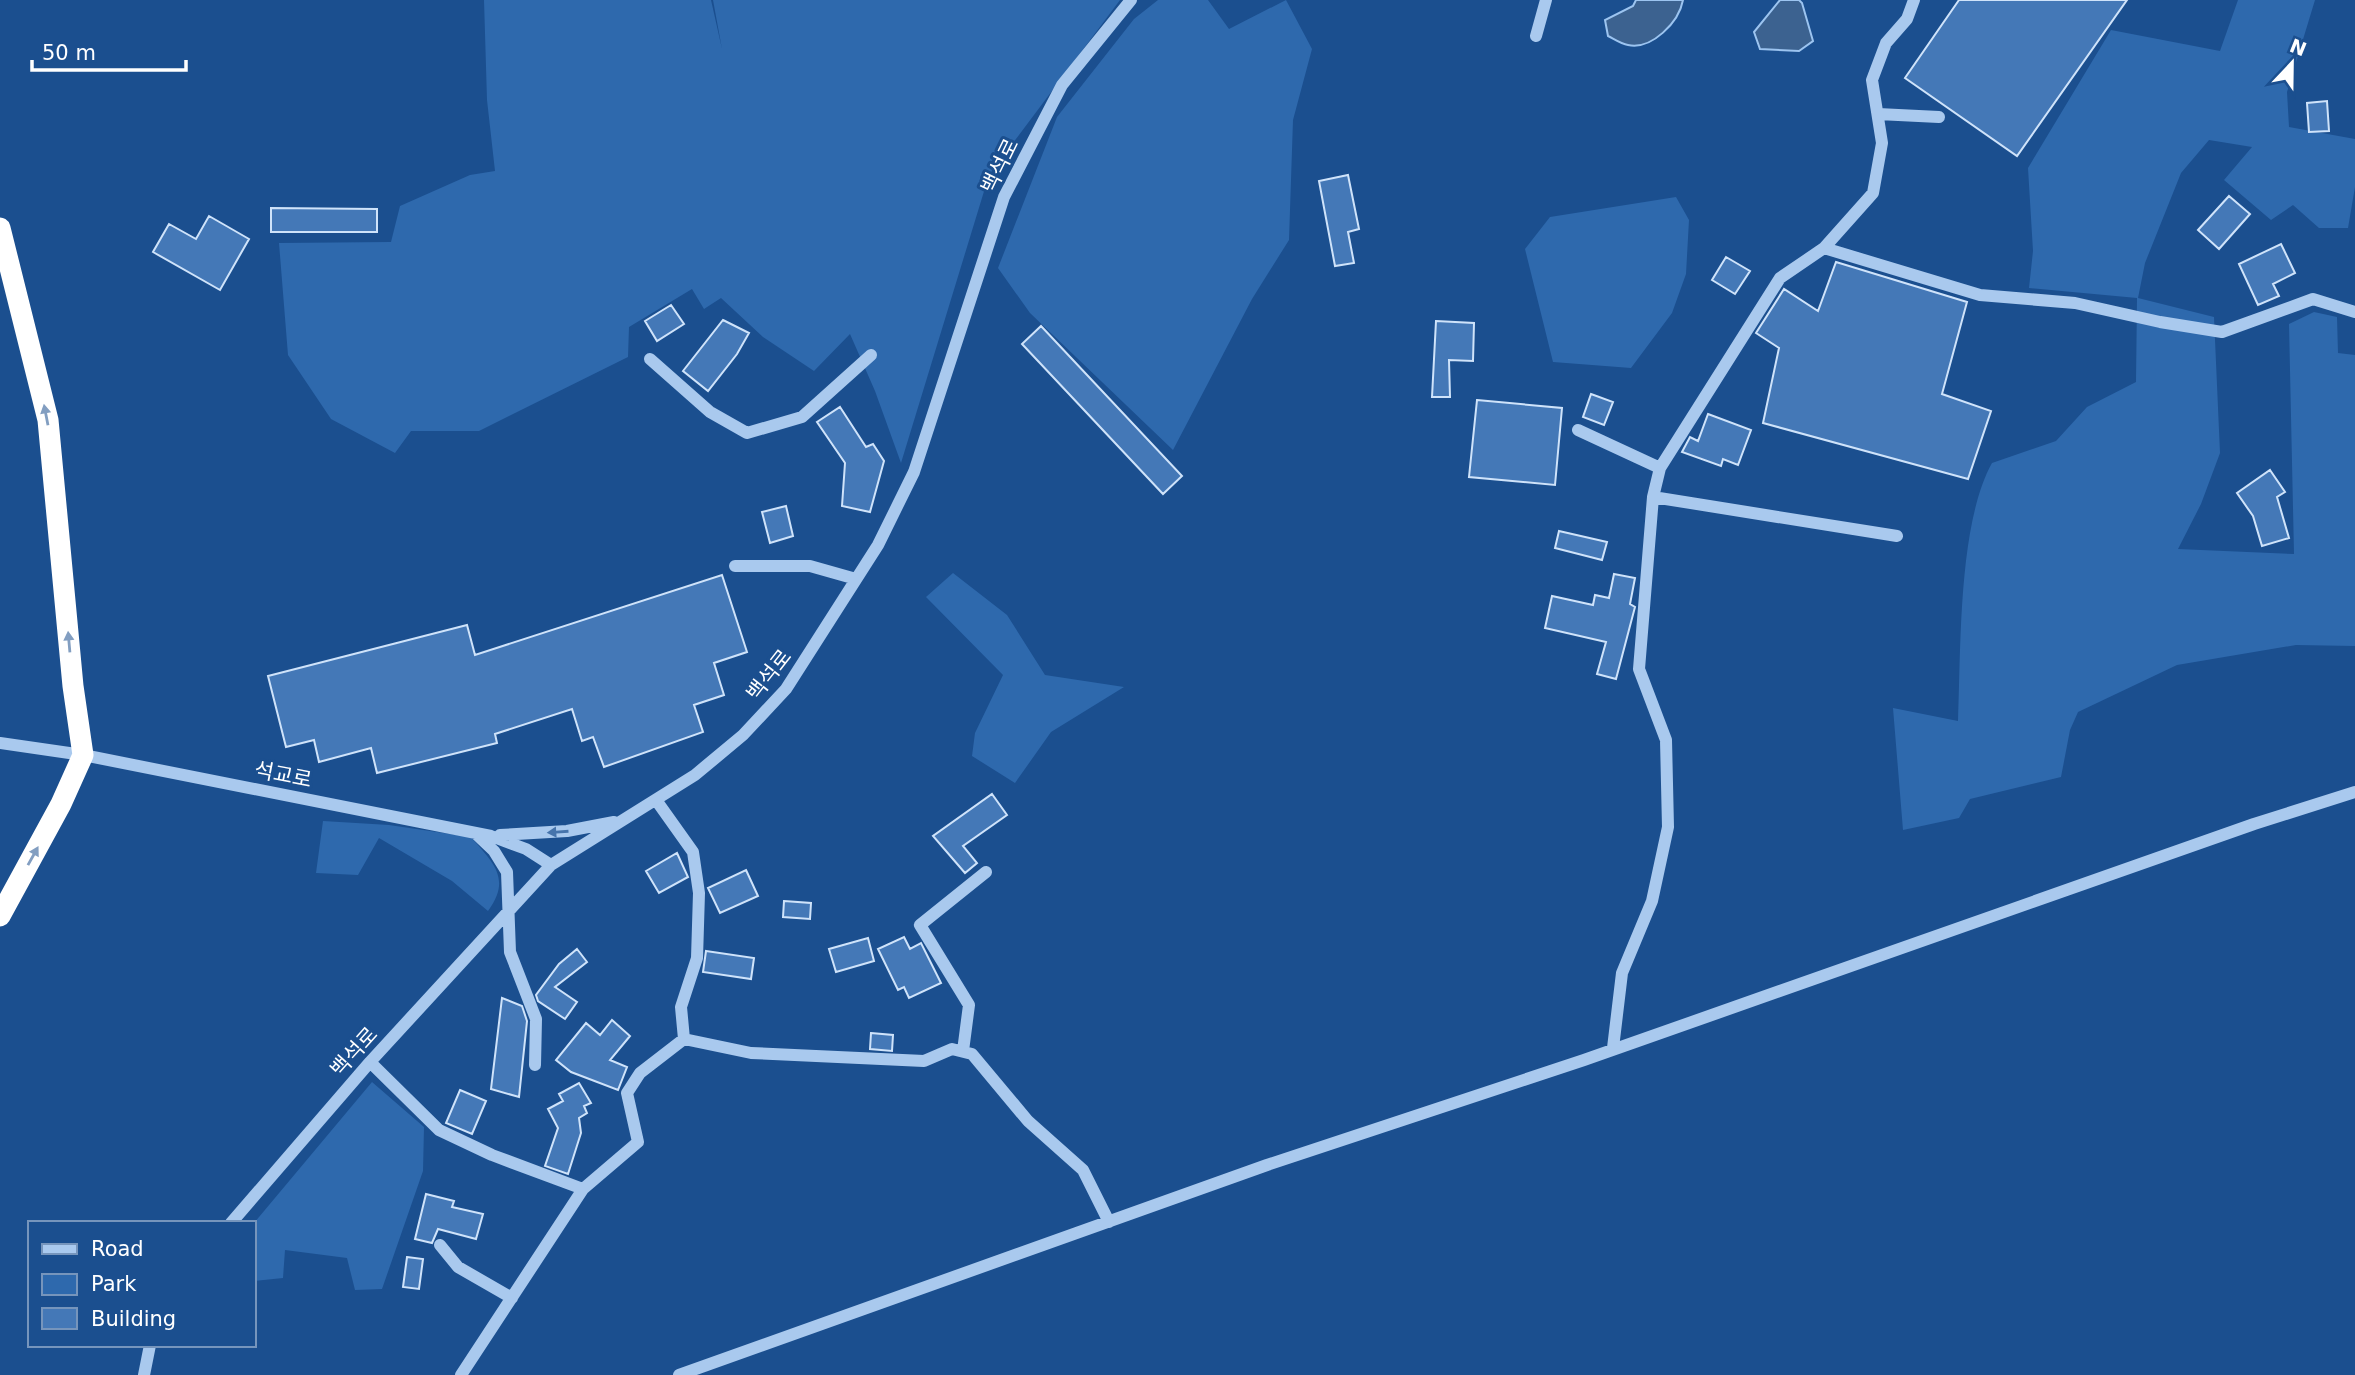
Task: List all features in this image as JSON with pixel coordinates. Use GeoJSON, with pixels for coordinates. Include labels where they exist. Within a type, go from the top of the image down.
{"type":"FeatureCollection","features":[{"type":"Feature","properties":{"kind":"highway"},"geometry":{"type":"LineString","coordinates":[[0,228],[48,420],[73,686],[83,755],[61,804],[0,916]]}},
{"type":"Feature","properties":{"kind":"street","name":"백석로"},"geometry":{"type":"LineString","coordinates":[[233,1221],[370,1062],[551,865],[695,775],[743,736],[786,689],[878,545],[914,472],[1004,197],[1062,85],[1131,0]]}},
{"type":"Feature","properties":{"kind":"street"},"geometry":{"type":"LineString","coordinates":[[1536,36],[1546,0]]}},
{"type":"Feature","properties":{"kind":"street"},"geometry":{"type":"LineString","coordinates":[[1613,1048],[1622,973],[1651,901],[1668,827],[1666,740],[1639,669],[1653,498],[1660,468],[1780,278],[1824,248],[1873,193],[1882,143],[1872,80],[1886,43],[1907,19],[1914,0]]}},
{"type":"Feature","properties":{"kind":"street"},"geometry":{"type":"LineString","coordinates":[[1878,114],[1939,117]]}},
{"type":"Feature","properties":{"kind":"street"},"geometry":{"type":"LineString","coordinates":[[1824,248],[1980,295],[2075,303],[2160,323],[2222,332],[2313,299],[2355,312]]}},
{"type":"Feature","properties":{"kind":"street"},"geometry":{"type":"LineString","coordinates":[[650,359],[710,412],[747,433],[802,417],[871,355]]}},
{"type":"Feature","properties":{"kind":"street"},"geometry":{"type":"LineString","coordinates":[[1578,430],[1660,468]]}},
{"type":"Feature","properties":{"kind":"street"},"geometry":{"type":"LineString","coordinates":[[1653,498],[1897,537]]}},
{"type":"Feature","properties":{"kind":"street"},"geometry":{"type":"LineString","coordinates":[[735,566],[810,566],[856,579]]}},
{"type":"Feature","properties":{"kind":"street","name":"석교로"},"geometry":{"type":"LineString","coordinates":[[0,743],[83,755],[475,832],[526,849],[551,865]]}},
{"type":"Feature","properties":{"kind":"street"},"geometry":{"type":"LineString","coordinates":[[679,1375],[1109,1222],[2254,824],[2355,792]]}},
{"type":"Feature","properties":{"kind":"street"},"geometry":{"type":"LineString","coordinates":[[656,800],[693,852],[699,893],[697,958],[681,1007],[684,1040]]}},
{"type":"Feature","properties":{"kind":"street"},"geometry":{"type":"LineString","coordinates":[[491,836],[585,829],[624,820]]}},
{"type":"Feature","properties":{"kind":"street"},"geometry":{"type":"LineString","coordinates":[[475,832],[494,851],[507,872],[510,952],[536,1019],[535,1065]]}},
{"type":"Feature","properties":{"kind":"street"},"geometry":{"type":"LineString","coordinates":[[963,1051],[969,1005],[920,925],[986,872]]}},
{"type":"Feature","properties":{"kind":"street"},"geometry":{"type":"LineString","coordinates":[[461,1375],[583,1189],[638,1142],[626,1093],[640,1073],[684,1040],[751,1053],[924,1061],[952,1049],[971,1054],[1028,1121],[1083,1170],[1109,1222]]}},
{"type":"Feature","properties":{"kind":"street"},"geometry":{"type":"LineString","coordinates":[[370,1062],[439,1130],[492,1155],[583,1189]]}},
{"type":"Feature","properties":{"kind":"street"},"geometry":{"type":"LineString","coordinates":[[440,1245],[458,1266],[512,1298]]}},
{"type":"Feature","properties":{"kind":"street"},"geometry":{"type":"LineString","coordinates":[[144,1375],[150,1347]]}},
{"type":"Feature","properties":{"kind":"green space"},"geometry":{"type":"Polygon","coordinates":[[[484,0],[711,0],[722,49],[713,0],[1120,0],[989,175],[901,463],[875,391],[850,334],[814,371],[763,337],[721,298],[704,309],[692,289],[629,327],[628,357],[479,431],[411,431],[395,453],[331,419],[288,355],[279,243],[391,242],[400,206],[470,175],[495,171],[487,100],[484,0]]]}},
{"type":"Feature","properties":{"kind":"green space"},"geometry":{"type":"Polygon","coordinates":[[[1158,0],[1208,0],[1229,29],[1286,0],[1312,49],[1293,120],[1289,240],[1252,299],[1173,450],[1030,313],[998,268],[1057,117],[1134,19],[1158,0]]]}},
{"type":"Feature","properties":{"kind":"green space"},"geometry":{"type":"Polygon","coordinates":[[[2238,0],[2315,0],[2287,92],[2289,127],[2355,139],[2355,187],[2348,228],[2319,228],[2293,205],[2271,220],[2224,180],[2252,147],[2209,140],[2181,173],[2145,263],[2138,298],[2214,317],[2220,453],[2201,504],[2178,549],[2294,554],[2289,324],[2314,312],[2337,317],[2338,353],[2355,355],[2355,646],[2296,645],[2177,665],[2078,712],[2070,730],[2061,777],[1970,799],[1959,818],[1903,830],[1893,708],[1958,721],[1961,624],[1967,552],[1981,489],[1992,463],[2056,441],[2087,407],[2136,382],[2137,298],[2029,288],[2033,251],[2028,168],[2111,30],[2220,51],[2238,0]]]}},
{"type":"Feature","properties":{"kind":"green space"},"geometry":{"type":"Polygon","coordinates":[[[1676,197],[1689,220],[1686,274],[1672,313],[1631,368],[1553,362],[1525,249],[1550,217],[1676,197]]]}},
{"type":"Feature","properties":{"kind":"green space"},"geometry":{"type":"Polygon","coordinates":[[[953,573],[1007,615],[1045,675],[1124,687],[1051,732],[1015,783],[972,756],[975,733],[1003,675],[926,597],[953,573]]]}},
{"type":"Feature","properties":{"kind":"green space"},"geometry":{"type":"Polygon","coordinates":[[[323,821],[389,825],[471,837],[497,871],[499,889],[495,899],[488,911],[452,881],[379,838],[358,875],[316,873],[323,821]]]}},
{"type":"Feature","properties":{"kind":"green space"},"geometry":{"type":"Polygon","coordinates":[[[372,1082],[424,1127],[423,1171],[382,1289],[355,1290],[347,1258],[285,1250],[283,1278],[256,1281],[256,1221],[372,1082]]]}},
{"type":"Feature","properties":{"kind":"shaded area"},"geometry":{"type":"Polygon","coordinates":[[[1636,0],[1683,0],[1676,17],[1655,39],[1637,45],[1620,43],[1608,36],[1605,20],[1633,6],[1636,0]]]}},
{"type":"Feature","properties":{"kind":"shaded area"},"geometry":{"type":"Polygon","coordinates":[[[1780,0],[1799,0],[1802,3],[1813,41],[1799,51],[1760,49],[1754,32],[1780,0]]]}},
{"type":"Feature","properties":{"kind":"building"},"geometry":{"type":"Polygon","coordinates":[[[1959,0],[2127,0],[2017,156],[1905,78],[1959,0]]]}},
{"type":"Feature","properties":{"kind":"building"},"geometry":{"type":"Polygon","coordinates":[[[2327,101],[2329,131],[2309,132],[2307,103],[2327,101]]]}},
{"type":"Feature","properties":{"kind":"building"},"geometry":{"type":"Polygon","coordinates":[[[1348,175],[1359,229],[1348,232],[1354,263],[1335,266],[1319,181],[1348,175]]]}},
{"type":"Feature","properties":{"kind":"building"},"geometry":{"type":"Polygon","coordinates":[[[2229,196],[2250,214],[2219,249],[2198,230],[2229,196]]]}},
{"type":"Feature","properties":{"kind":"building"},"geometry":{"type":"Polygon","coordinates":[[[271,208],[377,209],[377,232],[271,232],[271,208]]]}},
{"type":"Feature","properties":{"kind":"building"},"geometry":{"type":"Polygon","coordinates":[[[209,216],[249,239],[220,290],[153,252],[169,224],[196,239],[209,216]]]}},
{"type":"Feature","properties":{"kind":"building"},"geometry":{"type":"Polygon","coordinates":[[[2281,244],[2295,273],[2273,284],[2279,296],[2258,305],[2239,264],[2281,244]]]}},
{"type":"Feature","properties":{"kind":"building"},"geometry":{"type":"Polygon","coordinates":[[[1726,257],[1750,271],[1735,294],[1712,280],[1726,257]]]}},
{"type":"Feature","properties":{"kind":"building"},"geometry":{"type":"Polygon","coordinates":[[[1836,262],[1967,302],[1942,394],[1991,411],[1968,479],[1763,423],[1779,348],[1756,333],[1784,289],[1818,311],[1836,262]]]}},
{"type":"Feature","properties":{"kind":"building"},"geometry":{"type":"Polygon","coordinates":[[[671,305],[684,324],[657,341],[645,321],[671,305]]]}},
{"type":"Feature","properties":{"kind":"building"},"geometry":{"type":"Polygon","coordinates":[[[723,320],[749,333],[737,354],[708,391],[683,371],[723,320]]]}},
{"type":"Feature","properties":{"kind":"building"},"geometry":{"type":"Polygon","coordinates":[[[1436,321],[1474,323],[1473,361],[1449,360],[1450,397],[1432,397],[1436,321]]]}},
{"type":"Feature","properties":{"kind":"building"},"geometry":{"type":"Polygon","coordinates":[[[1041,326],[1182,476],[1163,494],[1022,344],[1041,326]]]}},
{"type":"Feature","properties":{"kind":"building"},"geometry":{"type":"Polygon","coordinates":[[[1591,394],[1613,402],[1604,425],[1583,417],[1591,394]]]}},
{"type":"Feature","properties":{"kind":"building"},"geometry":{"type":"Polygon","coordinates":[[[1477,400],[1562,408],[1555,485],[1469,477],[1477,400]]]}},
{"type":"Feature","properties":{"kind":"building"},"geometry":{"type":"Polygon","coordinates":[[[840,407],[866,447],[873,444],[884,461],[870,512],[842,506],[845,463],[817,422],[840,407]]]}},
{"type":"Feature","properties":{"kind":"building"},"geometry":{"type":"Polygon","coordinates":[[[1708,414],[1751,430],[1738,465],[1723,459],[1721,466],[1682,452],[1690,437],[1698,441],[1708,414]]]}},
{"type":"Feature","properties":{"kind":"building"},"geometry":{"type":"Polygon","coordinates":[[[2270,470],[2285,492],[2277,497],[2289,538],[2262,546],[2253,516],[2237,493],[2270,470]]]}},
{"type":"Feature","properties":{"kind":"building"},"geometry":{"type":"Polygon","coordinates":[[[786,506],[793,536],[770,543],[762,512],[786,506]]]}},
{"type":"Feature","properties":{"kind":"building"},"geometry":{"type":"Polygon","coordinates":[[[1559,531],[1607,542],[1602,560],[1555,548],[1559,531]]]}},
{"type":"Feature","properties":{"kind":"building"},"geometry":{"type":"Polygon","coordinates":[[[1614,574],[1635,578],[1630,604],[1635,607],[1616,679],[1597,674],[1606,642],[1545,628],[1552,596],[1593,605],[1595,595],[1609,598],[1614,574]]]}},
{"type":"Feature","properties":{"kind":"building"},"geometry":{"type":"Polygon","coordinates":[[[722,575],[747,652],[714,663],[724,695],[694,705],[703,732],[604,767],[593,737],[582,741],[572,709],[495,734],[497,743],[377,773],[371,748],[319,762],[314,740],[286,747],[268,676],[467,625],[475,655],[722,575]]]}},
{"type":"Feature","properties":{"kind":"building"},"geometry":{"type":"Polygon","coordinates":[[[992,794],[1007,815],[963,846],[977,863],[965,873],[933,836],[992,794]]]}},
{"type":"Feature","properties":{"kind":"building"},"geometry":{"type":"Polygon","coordinates":[[[677,853],[688,877],[659,893],[646,871],[677,853]]]}},
{"type":"Feature","properties":{"kind":"building"},"geometry":{"type":"Polygon","coordinates":[[[746,870],[758,896],[720,913],[708,888],[746,870]]]}},
{"type":"Feature","properties":{"kind":"building"},"geometry":{"type":"Polygon","coordinates":[[[784,901],[811,903],[810,919],[783,917],[784,901]]]}},
{"type":"Feature","properties":{"kind":"building"},"geometry":{"type":"Polygon","coordinates":[[[904,937],[910,949],[921,943],[941,983],[909,998],[904,987],[898,990],[878,949],[904,937]]]}},
{"type":"Feature","properties":{"kind":"building"},"geometry":{"type":"Polygon","coordinates":[[[868,938],[874,961],[836,972],[829,949],[868,938]]]}},
{"type":"Feature","properties":{"kind":"building"},"geometry":{"type":"Polygon","coordinates":[[[577,949],[587,962],[555,987],[577,1002],[565,1019],[538,1001],[536,995],[559,964],[577,949]]]}},
{"type":"Feature","properties":{"kind":"building"},"geometry":{"type":"Polygon","coordinates":[[[706,951],[754,958],[751,979],[703,972],[706,951]]]}},
{"type":"Feature","properties":{"kind":"building"},"geometry":{"type":"Polygon","coordinates":[[[502,998],[522,1006],[527,1021],[519,1097],[491,1089],[502,998]]]}},
{"type":"Feature","properties":{"kind":"building"},"geometry":{"type":"Polygon","coordinates":[[[612,1020],[630,1036],[610,1060],[627,1067],[618,1090],[571,1072],[556,1060],[586,1023],[600,1035],[612,1020]]]}},
{"type":"Feature","properties":{"kind":"building"},"geometry":{"type":"Polygon","coordinates":[[[871,1033],[893,1035],[892,1051],[870,1049],[871,1033]]]}},
{"type":"Feature","properties":{"kind":"building"},"geometry":{"type":"Polygon","coordinates":[[[579,1083],[591,1103],[584,1106],[587,1113],[579,1118],[581,1133],[568,1174],[545,1166],[558,1128],[548,1109],[563,1101],[559,1094],[579,1083]]]}},
{"type":"Feature","properties":{"kind":"building"},"geometry":{"type":"Polygon","coordinates":[[[460,1090],[486,1101],[472,1134],[446,1123],[460,1090]]]}},
{"type":"Feature","properties":{"kind":"building"},"geometry":{"type":"Polygon","coordinates":[[[426,1194],[454,1201],[452,1207],[483,1214],[476,1239],[438,1229],[432,1243],[415,1239],[426,1194]]]}},
{"type":"Feature","properties":{"kind":"building"},"geometry":{"type":"Polygon","coordinates":[[[407,1257],[423,1259],[419,1289],[403,1287],[407,1257]]]}}]}
